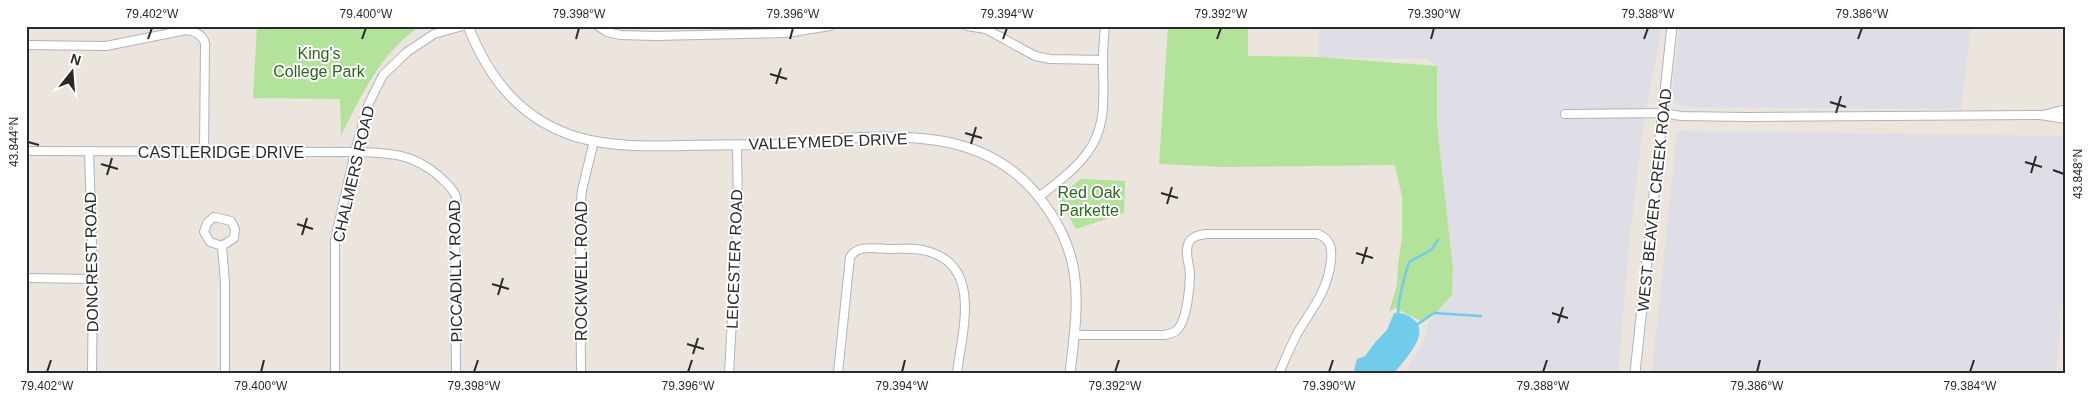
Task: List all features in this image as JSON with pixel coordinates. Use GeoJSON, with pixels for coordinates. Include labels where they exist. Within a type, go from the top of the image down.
{"type":"FeatureCollection","features":[{"type":"Feature","properties":{"kind":"street","name":"CHALMERS ROAD"},"geometry":{"type":"LineString","coordinates":[[335,373],[335,240],[368,105],[383,75],[407,52],[434,34],[463,26]]}},
{"type":"Feature","properties":{"kind":"street","name":"VALLEYMEDE DRIVE"},"geometry":{"type":"LineString","coordinates":[[468,26],[477,51],[488,71],[502,89],[541,122],[594,141],[656,146],[737,145],[808,143],[850,138],[917,137],[946,141],[980,151],[1005,165],[1021,177],[1054,217],[1071,256],[1076,274],[1077,300],[1070,373]]}},
{"type":"Feature","properties":{"kind":"street"},"geometry":{"type":"LineString","coordinates":[[598,26],[607,32],[620,35],[656,36],[787,33],[830,26]]}},
{"type":"Feature","properties":{"kind":"street"},"geometry":{"type":"LineString","coordinates":[[967,26],[987,28],[1035,56],[1050,59],[1103,60]]}},
{"type":"Feature","properties":{"kind":"street"},"geometry":{"type":"LineString","coordinates":[[1039,198],[1087,154],[1096,140],[1102,122],[1104,101],[1103,60],[1105,26]]}},
{"type":"Feature","properties":{"kind":"street","name":"WEST BEAVER CREEK ROAD"},"geometry":{"type":"LineString","coordinates":[[1634,373],[1664,113],[1672,26]]}},
{"type":"Feature","properties":{"kind":"street"},"geometry":{"type":"LineString","coordinates":[[26,45],[106,46],[186,30],[196,32],[205,42],[204,153]]}},
{"type":"Feature","properties":{"kind":"street"},"geometry":{"type":"LineString","coordinates":[[2040,116],[2066,109]]}},
{"type":"Feature","properties":{"kind":"street"},"geometry":{"type":"LineString","coordinates":[[1566,114],[1664,113],[1681,116],[1746,117],[2040,116],[2066,120]]}},
{"type":"Feature","properties":{"kind":"street","name":"ROCKWELL ROAD"},"geometry":{"type":"LineString","coordinates":[[581,373],[580,210],[582,190],[594,141]]}},
{"type":"Feature","properties":{"kind":"street","name":"LEICESTER ROAD"},"geometry":{"type":"LineString","coordinates":[[729,373],[738,212],[737,145]]}},
{"type":"Feature","properties":{"kind":"street","name":"CASTLERIDGE DRIVE"},"geometry":{"type":"LineString","coordinates":[[26,151],[355,152]]}},
{"type":"Feature","properties":{"kind":"street","name":"DONCREST ROAD"},"geometry":{"type":"LineString","coordinates":[[89,151],[93,279],[92,373]]}},
{"type":"Feature","properties":{"kind":"street","name":"PICCADILLY ROAD"},"geometry":{"type":"LineString","coordinates":[[355,152],[388,153],[409,158],[429,168],[456,194],[456,373]]}},
{"type":"Feature","properties":{"kind":"street"},"geometry":{"type":"LineString","coordinates":[[1075,335],[1164,335],[1178,330],[1184,320],[1189,284],[1187,250],[1191,239],[1197,235],[1318,234],[1327,238],[1331,243],[1332,252],[1329,277],[1321,296],[1296,335],[1279,373]]}},
{"type":"Feature","properties":{"kind":"street"},"geometry":{"type":"LineString","coordinates":[[222,246],[225,283],[226,373]]}},
{"type":"Feature","properties":{"kind":"street"},"geometry":{"type":"LineString","coordinates":[[838,373],[850,257],[853,252],[862,248],[913,248],[930,251],[945,258],[955,266],[961,276],[965,306],[957,373]]}},
{"type":"Feature","properties":{"kind":"street"},"geometry":{"type":"LineString","coordinates":[[26,278],[93,279]]}},
{"type":"Feature","properties":{"kind":"shaded area"},"geometry":{"type":"Polygon","coordinates":[[[1319,26],[1662,26],[1644,120],[1630,234],[1618,373],[1405,373],[1427,335],[1428,324],[1452,295],[1453,269],[1437,125],[1437,66],[1427,59],[1319,57],[1319,26]]]}},
{"type":"Feature","properties":{"kind":"shaded area"},"geometry":{"type":"Polygon","coordinates":[[[1679,26],[1971,26],[1961,109],[1682,107],[1672,96],[1679,26]]]}},
{"type":"Feature","properties":{"kind":"shaded area"},"geometry":{"type":"Polygon","coordinates":[[[1677,131],[2066,136],[2066,266],[2056,373],[1652,373],[1677,131]]]}},
{"type":"Feature","properties":{"kind":"green space","name":"King's College Park"},"geometry":{"type":"Polygon","coordinates":[[[257,26],[421,26],[407,36],[384,61],[365,90],[341,136],[340,99],[253,98],[257,26]]]}},
{"type":"Feature","properties":{"kind":"green space"},"geometry":{"type":"Polygon","coordinates":[[[1168,26],[1248,26],[1248,56],[1319,57],[1437,66],[1437,125],[1453,269],[1452,295],[1435,314],[1423,322],[1395,308],[1389,312],[1397,285],[1402,237],[1402,197],[1395,165],[1223,167],[1159,164],[1168,26]]]}},
{"type":"Feature","properties":{"kind":"green space","name":"Red Oak Parkette"},"geometry":{"type":"Polygon","coordinates":[[[1081,179],[1125,181],[1124,213],[1076,229],[1058,197],[1081,179]]]}},
{"type":"Feature","properties":{"kind":"water"},"geometry":{"type":"Polygon","coordinates":[[[1394,313],[1406,315],[1418,325],[1418,339],[1414,346],[1394,373],[1358,373],[1354,370],[1357,359],[1365,356],[1387,330],[1394,313]]]}},
{"type":"Feature","properties":{"kind":"waterway"},"geometry":{"type":"LineString","coordinates":[[1398,313],[1409,262],[1431,250],[1438,240]]}},
{"type":"Feature","properties":{"kind":"waterway"},"geometry":{"type":"LineString","coordinates":[[1418,324],[1434,313],[1481,316]]}}]}
